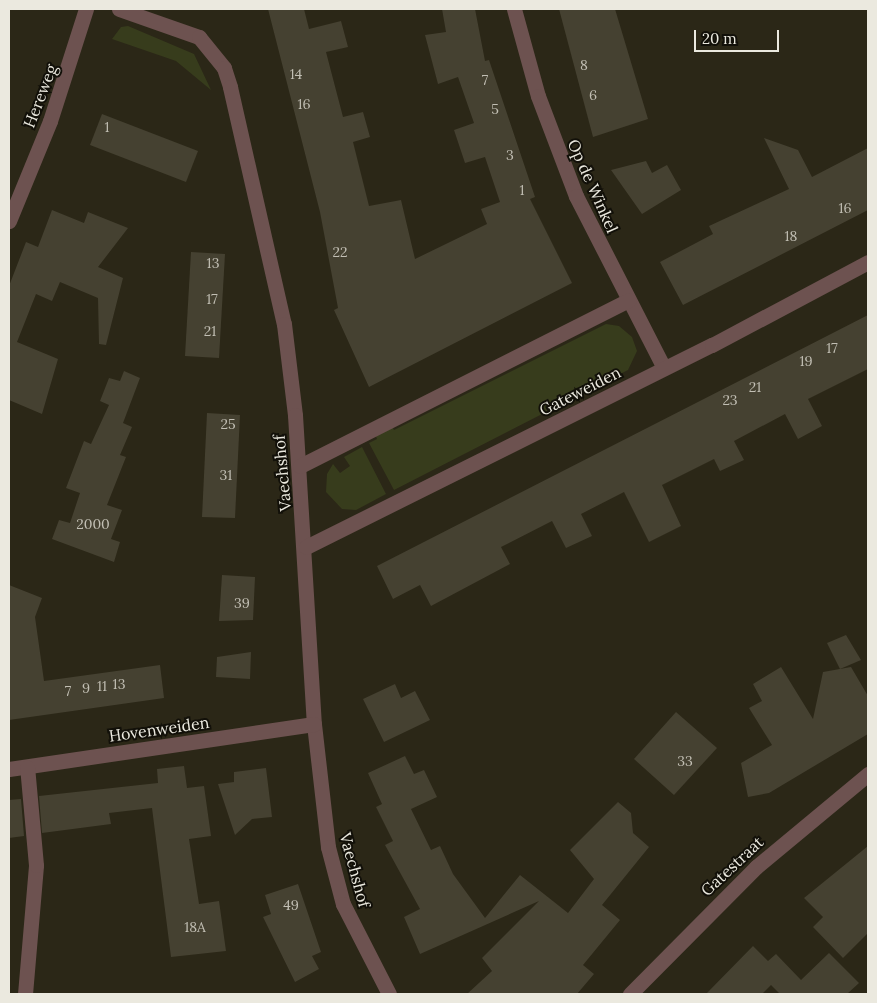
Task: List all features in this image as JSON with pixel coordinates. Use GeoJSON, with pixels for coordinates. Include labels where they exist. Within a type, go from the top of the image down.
{"type":"FeatureCollection","features":[{"type":"Feature","properties":{"kind":"street","name":"Hereweg"},"geometry":{"type":"LineString","coordinates":[[9,221],[50,122],[86,9]]}},
{"type":"Feature","properties":{"kind":"street","name":"Vaechshof"},"geometry":{"type":"LineString","coordinates":[[119,9],[199,37],[224,68],[284,324],[300,466],[306,547],[314,724],[328,847],[343,904],[389,994]]}},
{"type":"Feature","properties":{"kind":"street","name":"Op de Winkel"},"geometry":{"type":"LineString","coordinates":[[514,9],[555,145],[628,300],[664,368]]}},
{"type":"Feature","properties":{"kind":"street","name":"Gateweiden"},"geometry":{"type":"LineString","coordinates":[[306,547],[664,368],[868,262]]}},
{"type":"Feature","properties":{"kind":"street"},"geometry":{"type":"LineString","coordinates":[[300,466],[628,300]]}},
{"type":"Feature","properties":{"kind":"street","name":"Hovenweiden"},"geometry":{"type":"LineString","coordinates":[[9,769],[314,724]]}},
{"type":"Feature","properties":{"kind":"street"},"geometry":{"type":"LineString","coordinates":[[25,994],[36,865],[27,767]]}},
{"type":"Feature","properties":{"kind":"street","name":"Gatestraat"},"geometry":{"type":"LineString","coordinates":[[630,994],[756,866],[868,774]]}},
{"type":"Feature","properties":{"kind":"green space"},"geometry":{"type":"Polygon","coordinates":[[[128,26],[194,54],[211,90],[176,61],[112,39],[121,27],[128,26]]]}},
{"type":"Feature","properties":{"kind":"green space"},"geometry":{"type":"Polygon","coordinates":[[[606,324],[619,326],[632,337],[637,351],[628,370],[394,490],[369,443],[377,439],[375,434],[392,426],[394,430],[606,324]]]}},
{"type":"Feature","properties":{"kind":"green space"},"geometry":{"type":"Polygon","coordinates":[[[362,447],[386,494],[356,510],[342,509],[326,492],[327,474],[333,464],[340,473],[350,466],[344,457],[362,447]]]}},
{"type":"Feature","properties":{"kind":"building"},"geometry":{"type":"Polygon","coordinates":[[[268,9],[304,9],[309,29],[341,21],[348,47],[326,52],[343,117],[363,112],[370,137],[353,142],[369,206],[401,200],[415,259],[487,224],[481,209],[500,202],[485,157],[465,163],[454,130],[474,123],[458,77],[438,84],[425,35],[446,32],[442,9],[475,9],[485,61],[489,60],[535,197],[530,199],[572,283],[369,387],[334,310],[338,308],[320,212],[268,9]]]}},
{"type":"Feature","properties":{"kind":"building"},"geometry":{"type":"Polygon","coordinates":[[[559,9],[615,9],[648,119],[593,137],[559,9]]]}},
{"type":"Feature","properties":{"kind":"building"},"geometry":{"type":"Polygon","coordinates":[[[102,114],[198,151],[186,182],[90,145],[102,114]]]}},
{"type":"Feature","properties":{"kind":"building"},"geometry":{"type":"Polygon","coordinates":[[[764,138],[798,150],[812,177],[868,148],[868,210],[683,305],[660,262],[713,234],[709,226],[789,189],[764,138]]]}},
{"type":"Feature","properties":{"kind":"building"},"geometry":{"type":"Polygon","coordinates":[[[646,161],[652,173],[667,165],[681,190],[642,214],[611,170],[646,161]]]}},
{"type":"Feature","properties":{"kind":"building"},"geometry":{"type":"Polygon","coordinates":[[[52,210],[84,223],[88,212],[128,228],[98,267],[123,278],[106,345],[99,344],[98,298],[60,282],[52,301],[36,294],[17,342],[58,359],[42,414],[9,400],[9,286],[26,242],[38,247],[52,210]]]}},
{"type":"Feature","properties":{"kind":"building"},"geometry":{"type":"Polygon","coordinates":[[[191,252],[225,254],[219,358],[185,356],[191,252]]]}},
{"type":"Feature","properties":{"kind":"building"},"geometry":{"type":"Polygon","coordinates":[[[868,315],[868,369],[808,399],[822,426],[798,439],[785,414],[734,441],[744,460],[720,471],[714,459],[662,485],[681,526],[649,542],[624,492],[581,514],[592,536],[566,548],[552,521],[501,547],[510,564],[431,606],[420,585],[393,599],[377,566],[868,315]]]}},
{"type":"Feature","properties":{"kind":"building"},"geometry":{"type":"Polygon","coordinates":[[[124,371],[140,378],[123,423],[132,427],[120,455],[126,457],[107,505],[122,510],[111,539],[120,542],[114,562],[52,539],[59,520],[70,523],[80,493],[66,488],[84,441],[91,444],[109,405],[100,401],[109,378],[120,381],[124,371]]]}},
{"type":"Feature","properties":{"kind":"building"},"geometry":{"type":"Polygon","coordinates":[[[207,413],[240,415],[235,518],[202,517],[207,413]]]}},
{"type":"Feature","properties":{"kind":"building"},"geometry":{"type":"Polygon","coordinates":[[[222,575],[255,577],[253,620],[219,621],[222,575]]]}},
{"type":"Feature","properties":{"kind":"building"},"geometry":{"type":"Polygon","coordinates":[[[9,585],[42,598],[35,617],[44,681],[160,665],[164,698],[9,720],[9,585]]]}},
{"type":"Feature","properties":{"kind":"building"},"geometry":{"type":"Polygon","coordinates":[[[846,635],[861,660],[840,669],[827,643],[846,635]]]}},
{"type":"Feature","properties":{"kind":"building"},"geometry":{"type":"Polygon","coordinates":[[[251,652],[250,679],[216,677],[217,657],[251,652]]]}},
{"type":"Feature","properties":{"kind":"building"},"geometry":{"type":"Polygon","coordinates":[[[781,667],[813,719],[823,672],[851,667],[868,696],[868,734],[769,793],[748,797],[741,763],[772,745],[749,708],[762,701],[753,684],[781,667]]]}},
{"type":"Feature","properties":{"kind":"building"},"geometry":{"type":"Polygon","coordinates":[[[395,684],[401,698],[415,691],[430,720],[384,742],[363,699],[395,684]]]}},
{"type":"Feature","properties":{"kind":"building"},"geometry":{"type":"Polygon","coordinates":[[[676,712],[717,748],[674,795],[634,759],[676,712]]]}},
{"type":"Feature","properties":{"kind":"building"},"geometry":{"type":"Polygon","coordinates":[[[405,756],[414,774],[424,770],[437,797],[411,809],[431,850],[440,846],[453,874],[485,918],[520,875],[568,913],[594,879],[570,850],[618,802],[631,813],[633,833],[649,847],[602,905],[620,920],[583,965],[594,974],[577,994],[467,994],[492,971],[482,958],[539,901],[420,954],[404,917],[420,909],[385,845],[393,841],[376,807],[382,804],[368,773],[405,756]]]}},
{"type":"Feature","properties":{"kind":"building"},"geometry":{"type":"Polygon","coordinates":[[[184,766],[187,788],[204,786],[211,836],[189,839],[199,904],[219,901],[226,951],[171,957],[152,808],[109,813],[111,824],[42,833],[39,796],[158,783],[157,769],[184,766]]]}},
{"type":"Feature","properties":{"kind":"building"},"geometry":{"type":"Polygon","coordinates":[[[266,768],[272,817],[252,819],[235,835],[218,784],[234,782],[234,772],[266,768]]]}},
{"type":"Feature","properties":{"kind":"building"},"geometry":{"type":"Polygon","coordinates":[[[21,799],[24,836],[9,838],[9,800],[21,799]]]}},
{"type":"Feature","properties":{"kind":"building"},"geometry":{"type":"Polygon","coordinates":[[[868,846],[868,933],[843,958],[813,927],[823,917],[804,898],[868,846]]]}},
{"type":"Feature","properties":{"kind":"building"},"geometry":{"type":"Polygon","coordinates":[[[298,884],[321,952],[312,956],[319,969],[295,982],[263,917],[271,914],[265,895],[298,884]]]}},
{"type":"Feature","properties":{"kind":"building"},"geometry":{"type":"Polygon","coordinates":[[[753,946],[768,961],[776,954],[801,980],[829,953],[859,983],[847,994],[780,994],[771,985],[762,994],[706,994],[753,946]]]}}]}
